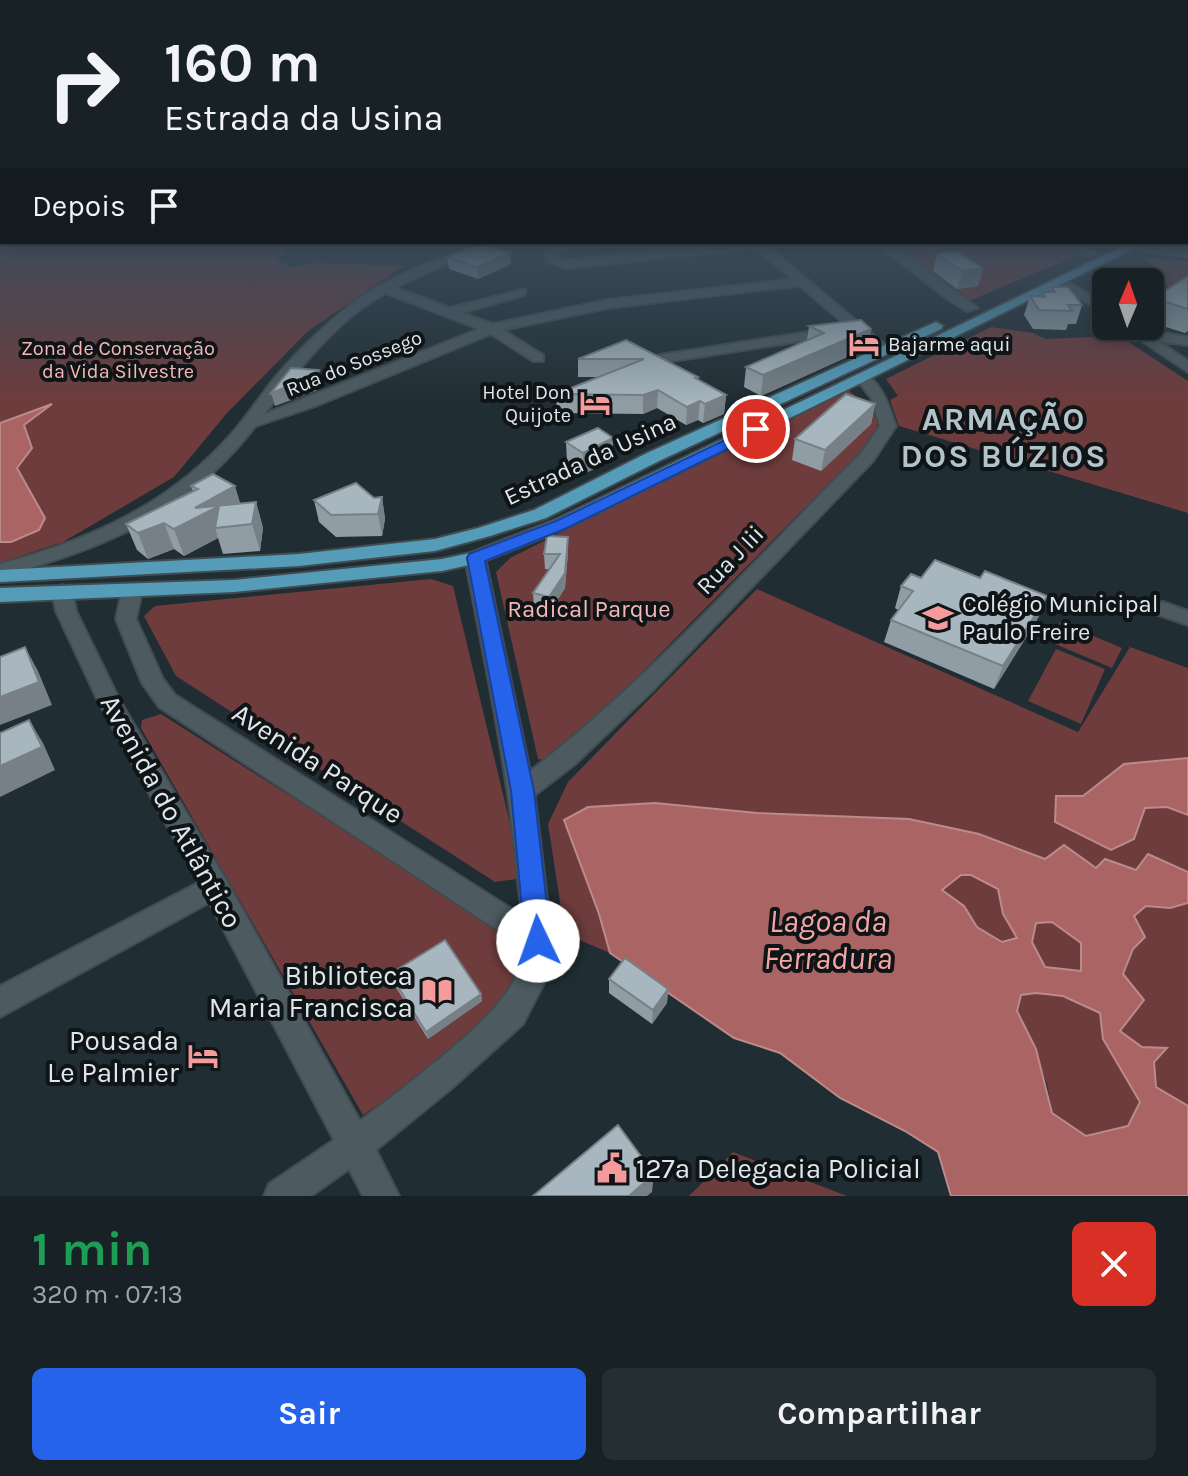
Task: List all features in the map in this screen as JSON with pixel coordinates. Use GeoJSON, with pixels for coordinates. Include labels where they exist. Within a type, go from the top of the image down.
{"type":"FeatureCollection","features":[{"type":"Feature","properties":{"kind":"main road","name":"Estrada da Usina"},"geometry":{"type":"LineString","coordinates":[[0,595],[203,587],[387,572],[475,558],[561,524],[862,377],[1013,293]]}},
{"type":"Feature","properties":{"kind":"main road","name":"Estrada da Usina"},"geometry":{"type":"LineString","coordinates":[[0,573],[299,560],[435,545],[540,514],[653,457],[883,350],[1032,293]]}},
{"type":"Feature","properties":{"kind":"main road"},"geometry":{"type":"LineString","coordinates":[[540,514],[556,517],[561,524]]}},
{"type":"Feature","properties":{"kind":"main road"},"geometry":{"type":"LineString","coordinates":[[203,587],[203,575],[217,565]]}},
{"type":"Feature","properties":{"kind":"street"},"geometry":{"type":"LineString","coordinates":[[0,573],[64,553],[133,523],[176,496],[250,423],[284,376],[321,336],[378,293]]}},
{"type":"Feature","properties":{"kind":"street"},"geometry":{"type":"LineString","coordinates":[[396,293],[493,329],[538,358]]}},
{"type":"Feature","properties":{"kind":"street"},"geometry":{"type":"LineString","coordinates":[[448,313],[518,293]]}},
{"type":"Feature","properties":{"kind":"street","name":"Rua do Sossego"},"geometry":{"type":"LineString","coordinates":[[250,423],[304,406],[493,329],[575,309],[711,293]]}},
{"type":"Feature","properties":{"kind":"street"},"geometry":{"type":"LineString","coordinates":[[814,293],[883,350]]}},
{"type":"Feature","properties":{"kind":"street"},"geometry":{"type":"LineString","coordinates":[[947,293],[961,319]]}},
{"type":"Feature","properties":{"kind":"street"},"geometry":{"type":"LineString","coordinates":[[660,359],[855,329]]}},
{"type":"Feature","properties":{"kind":"street"},"geometry":{"type":"LineString","coordinates":[[1164,336],[1188,341]]}},
{"type":"Feature","properties":{"kind":"street"},"geometry":{"type":"LineString","coordinates":[[1147,340],[1188,368]]}},
{"type":"Feature","properties":{"kind":"street","name":"Rua J Iii"},"geometry":{"type":"LineString","coordinates":[[522,791],[566,758],[644,685],[867,457],[888,426],[878,397],[862,377]]}},
{"type":"Feature","properties":{"kind":"street"},"geometry":{"type":"LineString","coordinates":[[281,1196],[356,1145],[441,1077],[512,1013],[529,983],[538,941],[522,791],[475,558]]}},
{"type":"Feature","properties":{"kind":"street","name":"Avenida do Atlântico"},"geometry":{"type":"LineString","coordinates":[[62,591],[66,611],[109,701],[215,886],[382,1196]]}},
{"type":"Feature","properties":{"kind":"street","name":"Avenida Parque"},"geometry":{"type":"LineString","coordinates":[[132,591],[126,619],[153,683],[167,701],[538,941]]}},
{"type":"Feature","properties":{"kind":"street"},"geometry":{"type":"LineString","coordinates":[[1163,609],[1188,618]]}},
{"type":"Feature","properties":{"kind":"street"},"geometry":{"type":"LineString","coordinates":[[0,1002],[215,886]]}},
{"type":"Feature","properties":{"kind":"green space","name":"Zona de Conservação da Vida Silvestre"},"geometry":{"type":"Polygon","coordinates":[[[0,293],[364,293],[308,331],[227,413],[174,477],[63,542],[0,563],[0,293]]]}},
{"type":"Feature","properties":{"kind":"green space"},"geometry":{"type":"Polygon","coordinates":[[[957,293],[988,293],[969,301],[957,293]]]}},
{"type":"Feature","properties":{"kind":"green space"},"geometry":{"type":"Polygon","coordinates":[[[991,327],[1033,333],[1046,339],[1090,337],[1092,340],[1127,341],[1188,381],[1188,513],[899,426],[890,400],[898,396],[886,379],[991,327]]]}},
{"type":"Feature","properties":{"kind":"green space","name":"Radical Parque"},"geometry":{"type":"Polygon","coordinates":[[[848,390],[875,412],[879,433],[554,761],[538,759],[496,572],[510,558],[848,390]]]}},
{"type":"Feature","properties":{"kind":"green space"},"geometry":{"type":"Polygon","coordinates":[[[431,579],[453,586],[523,878],[495,882],[176,676],[144,616],[155,606],[431,579]]]}},
{"type":"Feature","properties":{"kind":"green space"},"geometry":{"type":"Polygon","coordinates":[[[757,589],[1078,732],[1130,647],[1188,668],[1188,758],[1124,764],[1083,796],[1134,839],[1145,808],[1167,807],[1188,815],[1188,872],[1148,854],[1136,870],[1106,859],[1096,868],[1045,859],[979,834],[655,803],[599,915],[610,953],[565,934],[548,824],[568,782],[757,589]]]}},
{"type":"Feature","properties":{"kind":"green space"},"geometry":{"type":"Polygon","coordinates":[[[1060,622],[1122,648],[1112,668],[1048,641],[1060,622]]]}},
{"type":"Feature","properties":{"kind":"green space"},"geometry":{"type":"Polygon","coordinates":[[[1056,649],[1105,669],[1081,724],[1028,701],[1056,649]]]}},
{"type":"Feature","properties":{"kind":"green space"},"geometry":{"type":"Polygon","coordinates":[[[161,714],[528,947],[510,993],[453,1053],[363,1115],[141,728],[142,720],[161,714]]]}},
{"type":"Feature","properties":{"kind":"green space"},"geometry":{"type":"Polygon","coordinates":[[[961,875],[971,875],[999,889],[1003,914],[1017,938],[1003,942],[977,927],[964,906],[941,889],[961,875]]]}},
{"type":"Feature","properties":{"kind":"green space"},"geometry":{"type":"Polygon","coordinates":[[[1188,903],[1188,1106],[1156,1087],[1154,1062],[1166,1049],[1142,1047],[1120,1031],[1143,1000],[1122,974],[1133,949],[1134,916],[1146,906],[1170,908],[1188,903]]]}},
{"type":"Feature","properties":{"kind":"green space"},"geometry":{"type":"Polygon","coordinates":[[[1052,922],[1081,943],[1081,971],[1045,967],[1032,943],[1036,923],[1052,922]]]}},
{"type":"Feature","properties":{"kind":"green space"},"geometry":{"type":"Polygon","coordinates":[[[1021,995],[1063,996],[1100,1013],[1103,1039],[1141,1102],[1128,1126],[1086,1136],[1052,1113],[1047,1084],[1017,1010],[1021,995]]]}},
{"type":"Feature","properties":{"kind":"green space"},"geometry":{"type":"Polygon","coordinates":[[[733,1152],[847,1196],[689,1196],[733,1152]]]}},
{"type":"Feature","properties":{"kind":"water"},"geometry":{"type":"Polygon","coordinates":[[[52,404],[24,425],[32,448],[17,468],[45,518],[39,530],[11,542],[0,542],[0,423],[52,404]]]}},
{"type":"Feature","properties":{"kind":"water"},"geometry":{"type":"Polygon","coordinates":[[[1188,758],[1188,815],[1167,807],[1145,808],[1134,839],[1111,850],[1055,822],[1056,796],[1083,796],[1124,764],[1188,758]]]}},
{"type":"Feature","properties":{"kind":"water","name":"Lagoa da Ferradura"},"geometry":{"type":"Polygon","coordinates":[[[655,803],[757,813],[909,819],[979,834],[1045,859],[1064,845],[1096,868],[1105,859],[1136,870],[1148,854],[1188,872],[1188,903],[1170,908],[1146,906],[1134,916],[1145,937],[1133,949],[1123,974],[1144,1000],[1120,1031],[1142,1047],[1167,1048],[1154,1062],[1156,1087],[1188,1106],[1188,1196],[951,1196],[938,1152],[905,1131],[840,1098],[780,1053],[734,1038],[610,953],[564,820],[588,807],[655,803]],[[961,875],[942,890],[964,906],[977,927],[1002,942],[1017,938],[1003,914],[998,889],[971,875],[961,875]],[[1052,922],[1036,923],[1032,942],[1045,967],[1081,971],[1081,943],[1052,922]],[[1021,995],[1017,1011],[1036,1049],[1052,1113],[1086,1136],[1128,1126],[1140,1102],[1103,1039],[1100,1013],[1063,996],[1021,995]]]}},
{"type":"Feature","properties":{"kind":"building"},"geometry":{"type":"Polygon","coordinates":[[[1042,293],[1073,293],[1082,305],[1068,305],[1072,311],[1039,310],[1030,296],[1045,297],[1042,293]]]}},
{"type":"Feature","properties":{"kind":"building"},"geometry":{"type":"Polygon","coordinates":[[[1164,293],[1188,293],[1188,309],[1164,301],[1164,293]]]}},
{"type":"Feature","properties":{"kind":"building"},"geometry":{"type":"Polygon","coordinates":[[[861,320],[871,329],[763,375],[746,367],[824,333],[809,326],[861,320]]]}},
{"type":"Feature","properties":{"kind":"building"},"geometry":{"type":"Polygon","coordinates":[[[626,340],[726,395],[705,404],[700,401],[687,407],[658,390],[643,395],[556,394],[644,359],[578,359],[626,340]]]}},
{"type":"Feature","properties":{"kind":"building"},"geometry":{"type":"Polygon","coordinates":[[[291,368],[319,370],[313,377],[271,393],[291,368]]]}},
{"type":"Feature","properties":{"kind":"building"},"geometry":{"type":"Polygon","coordinates":[[[846,394],[875,404],[825,450],[795,439],[846,394]]]}},
{"type":"Feature","properties":{"kind":"building"},"geometry":{"type":"Polygon","coordinates":[[[598,428],[613,438],[583,453],[566,442],[598,428]]]}},
{"type":"Feature","properties":{"kind":"building"},"geometry":{"type":"Polygon","coordinates":[[[213,474],[235,486],[195,508],[256,502],[252,524],[215,528],[219,506],[174,529],[164,523],[138,533],[126,524],[198,489],[191,486],[213,474]]]}},
{"type":"Feature","properties":{"kind":"building"},"geometry":{"type":"Polygon","coordinates":[[[356,483],[374,498],[382,497],[378,514],[331,515],[314,500],[356,483]]]}},
{"type":"Feature","properties":{"kind":"building"},"geometry":{"type":"Polygon","coordinates":[[[547,536],[568,537],[565,573],[549,597],[533,593],[560,554],[544,554],[547,536]]]}},
{"type":"Feature","properties":{"kind":"building"},"geometry":{"type":"Polygon","coordinates":[[[935,560],[980,578],[985,571],[1047,596],[1003,666],[891,620],[913,591],[901,586],[911,574],[921,578],[935,560]]]}},
{"type":"Feature","properties":{"kind":"building"},"geometry":{"type":"Polygon","coordinates":[[[25,647],[39,682],[0,697],[0,657],[25,647]]]}},
{"type":"Feature","properties":{"kind":"building"},"geometry":{"type":"Polygon","coordinates":[[[29,720],[42,747],[0,766],[0,733],[29,720]]]}},
{"type":"Feature","properties":{"kind":"building","name":"Biblioteca Maria Francisca"},"geometry":{"type":"Polygon","coordinates":[[[445,940],[481,994],[426,1032],[390,974],[445,940]]]}},
{"type":"Feature","properties":{"kind":"building"},"geometry":{"type":"Polygon","coordinates":[[[625,958],[668,989],[653,1010],[609,979],[625,958]]]}},
{"type":"Feature","properties":{"kind":"building"},"geometry":{"type":"Polygon","coordinates":[[[618,1125],[654,1174],[629,1196],[533,1196],[618,1125]]]}},
{"type":"Feature","properties":{"kind":"place","name":"Bajarme aqui"},"geometry":{"type":"Point","coordinates":[864,344]}},
{"type":"Feature","properties":{"kind":"place","name":"Hotel Don Quijote"},"geometry":{"type":"Point","coordinates":[595,403]}},
{"type":"Feature","properties":{"kind":"place","name":"Colégio Municipal Paulo Freire"},"geometry":{"type":"Point","coordinates":[938,618]}},
{"type":"Feature","properties":{"kind":"place","name":"Biblioteca Maria Francisca"},"geometry":{"type":"Point","coordinates":[437,991]}},
{"type":"Feature","properties":{"kind":"place","name":"Pousada Le Palmier"},"geometry":{"type":"Point","coordinates":[203,1056]}},
{"type":"Feature","properties":{"kind":"place","name":"127ª Delegacia Policial"},"geometry":{"type":"Point","coordinates":[612,1168]}},
{"type":"Feature","properties":{"kind":"district","name":"ARMAÇÃO DOS BÚZIOS"},"geometry":{"type":"Point","coordinates":[1004,438]}},
{"type":"Feature","properties":{"kind":"route"},"geometry":{"type":"LineString","coordinates":[[538,941],[522,791],[475,558],[561,524],[756,429]]}}]}
